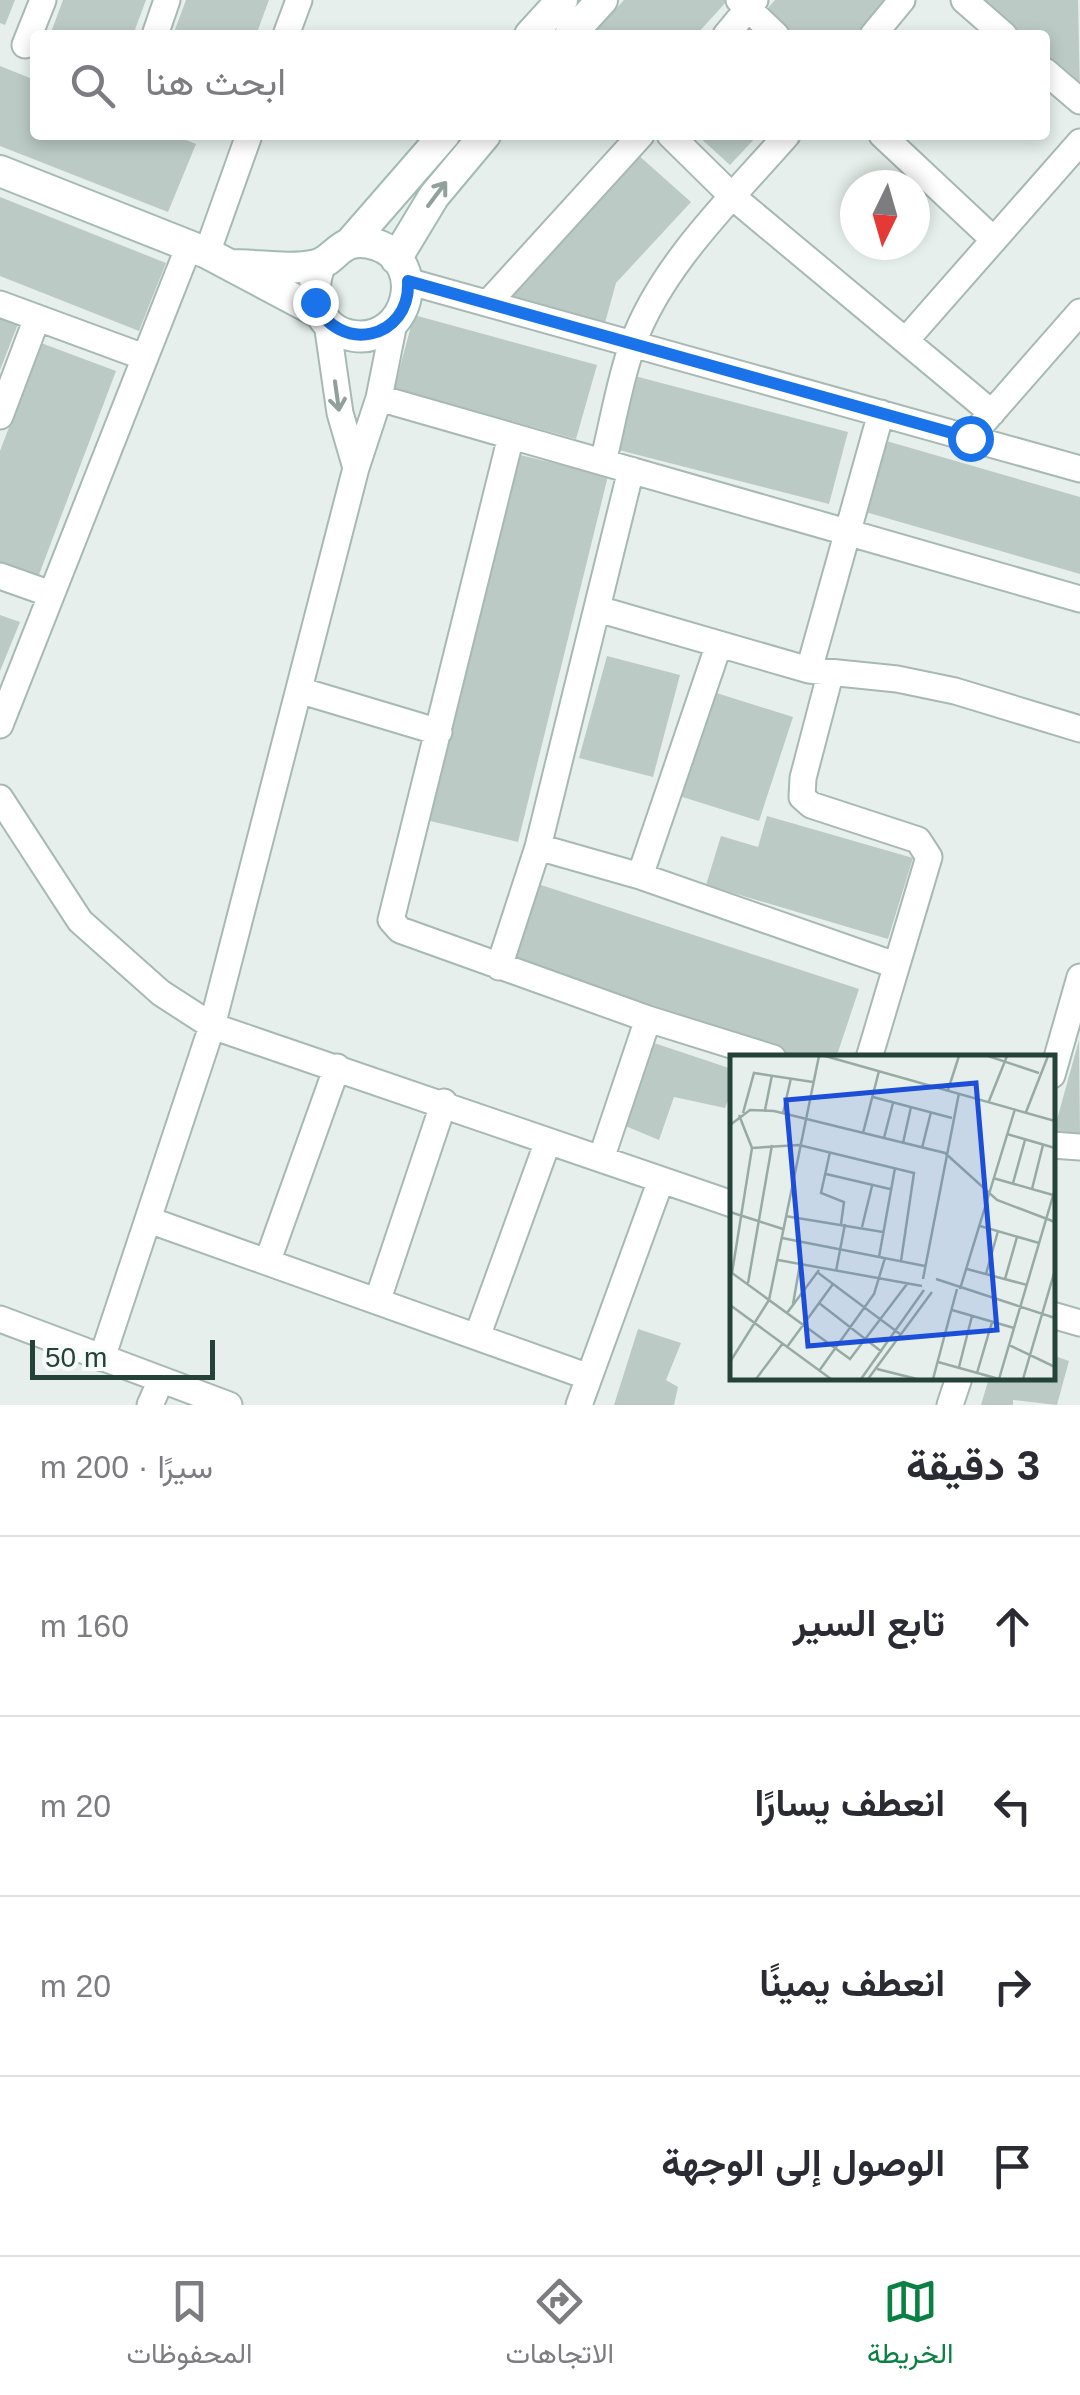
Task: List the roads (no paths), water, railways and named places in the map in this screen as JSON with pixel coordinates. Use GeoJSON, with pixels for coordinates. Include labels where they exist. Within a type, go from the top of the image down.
{"type":"FeatureCollection","features":[{"type":"Feature","properties":{"kind":"street"},"geometry":{"type":"LineString","coordinates":[[35,30],[44,0]]}},
{"type":"Feature","properties":{"kind":"street"},"geometry":{"type":"LineString","coordinates":[[157,30],[168,0]]}},
{"type":"Feature","properties":{"kind":"street"},"geometry":{"type":"LineString","coordinates":[[288,30],[299,0]]}},
{"type":"Feature","properties":{"kind":"street"},"geometry":{"type":"LineString","coordinates":[[555,24],[602,0]]}},
{"type":"Feature","properties":{"kind":"street"},"geometry":{"type":"LineString","coordinates":[[877,30],[902,0]]}},
{"type":"Feature","properties":{"kind":"street"},"geometry":{"type":"LineString","coordinates":[[964,0],[998,30]]}},
{"type":"Feature","properties":{"kind":"street"},"geometry":{"type":"LineString","coordinates":[[729,30],[747,3],[771,30]]}},
{"type":"Feature","properties":{"kind":"street"},"geometry":{"type":"LineString","coordinates":[[0,36],[30,47]]}},
{"type":"Feature","properties":{"kind":"street"},"geometry":{"type":"LineString","coordinates":[[1050,75],[1080,101]]}},
{"type":"Feature","properties":{"kind":"street"},"geometry":{"type":"LineString","coordinates":[[0,724],[48,593],[144,357],[209,255],[247,140]]}},
{"type":"Feature","properties":{"kind":"street"},"geometry":{"type":"LineString","coordinates":[[356,468],[314,290],[320,265],[350,243],[440,140]]}},
{"type":"Feature","properties":{"kind":"street"},"geometry":{"type":"LineString","coordinates":[[102,1358],[212,1026],[302,690],[356,468],[380,398],[394,323],[406,304],[402,270],[434,196],[481,140]]}},
{"type":"Feature","properties":{"kind":"street"},"geometry":{"type":"LineString","coordinates":[[488,304],[636,140]]}},
{"type":"Feature","properties":{"kind":"street"},"geometry":{"type":"LineString","coordinates":[[675,140],[733,197],[992,413]]}},
{"type":"Feature","properties":{"kind":"street"},"geometry":{"type":"LineString","coordinates":[[603,462],[633,344],[671,275],[783,140]]}},
{"type":"Feature","properties":{"kind":"street"},"geometry":{"type":"LineString","coordinates":[[887,140],[994,240]]}},
{"type":"Feature","properties":{"kind":"street"},"geometry":{"type":"LineString","coordinates":[[906,340],[1080,142]]}},
{"type":"Feature","properties":{"kind":"street"},"geometry":{"type":"LineString","coordinates":[[0,171],[209,255],[353,336],[368,336],[394,323]]}},
{"type":"Feature","properties":{"kind":"street"},"geometry":{"type":"LineString","coordinates":[[350,243],[376,245],[402,270],[488,304],[1080,468]]}},
{"type":"Feature","properties":{"kind":"street"},"geometry":{"type":"LineString","coordinates":[[209,255],[320,265]]}},
{"type":"Feature","properties":{"kind":"street"},"geometry":{"type":"LineString","coordinates":[[0,304],[144,357]]}},
{"type":"Feature","properties":{"kind":"street"},"geometry":{"type":"LineString","coordinates":[[970,438],[1080,312]]}},
{"type":"Feature","properties":{"kind":"street"},"geometry":{"type":"LineString","coordinates":[[0,416],[37,318]]}},
{"type":"Feature","properties":{"kind":"street"},"geometry":{"type":"LineString","coordinates":[[380,398],[1080,599]]}},
{"type":"Feature","properties":{"kind":"street"},"geometry":{"type":"LineString","coordinates":[[870,1055],[928,866],[928,850],[918,840],[811,805],[802,797],[819,673],[849,532],[882,414]]}},
{"type":"Feature","properties":{"kind":"street"},"geometry":{"type":"LineString","coordinates":[[511,436],[391,920],[400,930],[499,967],[763,1055]]}},
{"type":"Feature","properties":{"kind":"street"},"geometry":{"type":"LineString","coordinates":[[499,967],[538,847],[631,470]]}},
{"type":"Feature","properties":{"kind":"street"},"geometry":{"type":"LineString","coordinates":[[0,576],[48,593]]}},
{"type":"Feature","properties":{"kind":"street"},"geometry":{"type":"LineString","coordinates":[[598,608],[718,647],[819,673],[897,679],[956,691],[1080,729]]}},
{"type":"Feature","properties":{"kind":"street"},"geometry":{"type":"LineString","coordinates":[[640,876],[718,647]]}},
{"type":"Feature","properties":{"kind":"street"},"geometry":{"type":"LineString","coordinates":[[302,690],[440,732]]}},
{"type":"Feature","properties":{"kind":"street"},"geometry":{"type":"LineString","coordinates":[[0,798],[80,921],[148,982],[212,1026],[444,1102],[730,1203]]}},
{"type":"Feature","properties":{"kind":"street"},"geometry":{"type":"LineString","coordinates":[[538,847],[640,876],[895,965]]}},
{"type":"Feature","properties":{"kind":"street"},"geometry":{"type":"LineString","coordinates":[[1055,1064],[1080,977]]}},
{"type":"Feature","properties":{"kind":"street"},"geometry":{"type":"LineString","coordinates":[[602,1159],[648,1019]]}},
{"type":"Feature","properties":{"kind":"street"},"geometry":{"type":"LineString","coordinates":[[268,1260],[336,1066]]}},
{"type":"Feature","properties":{"kind":"street"},"geometry":{"type":"LineString","coordinates":[[378,1299],[444,1102]]}},
{"type":"Feature","properties":{"kind":"street"},"geometry":{"type":"LineString","coordinates":[[478,1334],[548,1140]]}},
{"type":"Feature","properties":{"kind":"street"},"geometry":{"type":"LineString","coordinates":[[1055,1145],[1080,1147]]}},
{"type":"Feature","properties":{"kind":"street"},"geometry":{"type":"LineString","coordinates":[[579,1405],[662,1180]]}},
{"type":"Feature","properties":{"kind":"street"},"geometry":{"type":"LineString","coordinates":[[149,1220],[478,1334],[589,1377]]}},
{"type":"Feature","properties":{"kind":"street"},"geometry":{"type":"LineString","coordinates":[[1055,1315],[1080,1324]]}},
{"type":"Feature","properties":{"kind":"street"},"geometry":{"type":"LineString","coordinates":[[0,1319],[229,1405]]}},
{"type":"Feature","properties":{"kind":"street"},"geometry":{"type":"LineString","coordinates":[[150,1405],[160,1380]]}},
{"type":"Feature","properties":{"kind":"street"},"geometry":{"type":"LineString","coordinates":[[950,1405],[958,1380]]}}]}
